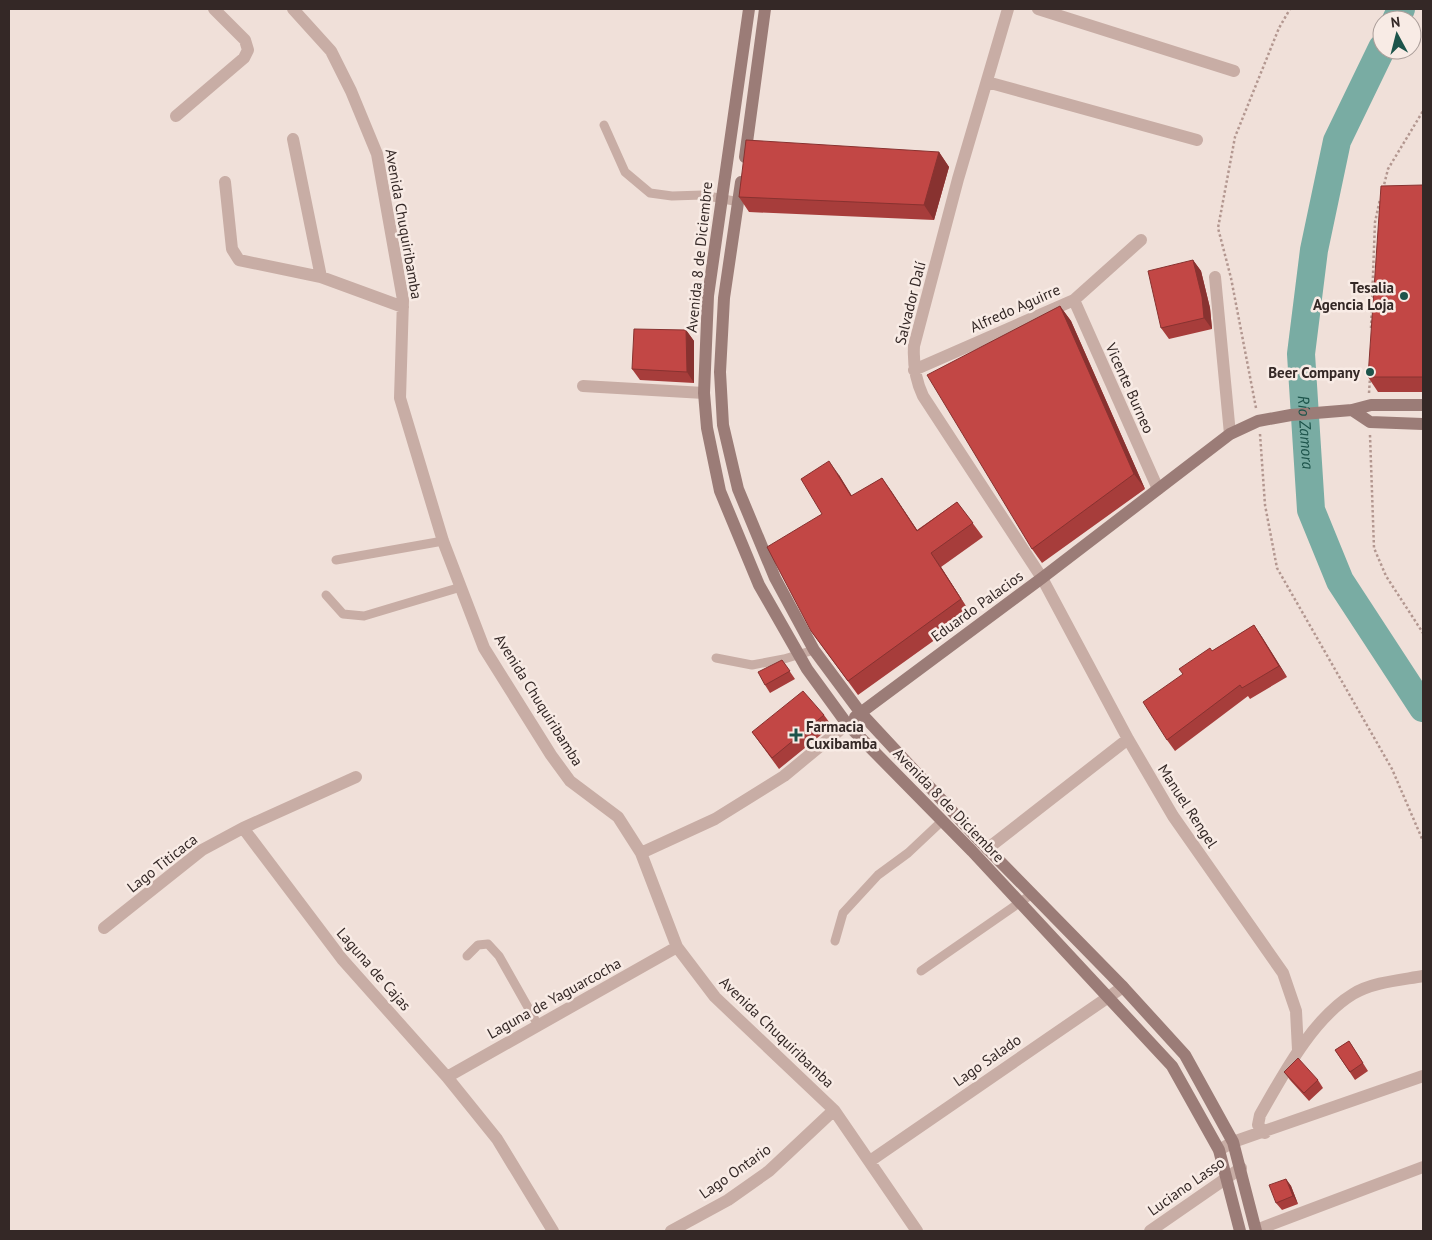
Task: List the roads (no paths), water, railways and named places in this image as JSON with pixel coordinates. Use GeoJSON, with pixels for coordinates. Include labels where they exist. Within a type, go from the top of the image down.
{"type":"FeatureCollection","features":[{"type":"Feature","properties":{"kind":"main road","name":"Avenida 8 de Diciembre"},"geometry":{"type":"LineString","coordinates":[[749,9],[708,296],[704,392],[707,428],[720,491],[759,585],[800,655],[847,724],[1020,902],[1172,1066],[1219,1150],[1240,1231]]}},
{"type":"Feature","properties":{"kind":"main road","name":"Avenida 8 de Diciembre"},"geometry":{"type":"LineString","coordinates":[[765,9],[724,298],[720,372],[723,425],[738,489],[775,578],[814,650],[860,712],[987,849],[1123,987],[1185,1055],[1234,1142],[1256,1230]]}},
{"type":"Feature","properties":{"kind":"main road","name":"Eduardo Palacios"},"geometry":{"type":"LineString","coordinates":[[847,724],[860,712],[1042,578],[1230,434],[1258,421],[1291,415],[1352,410],[1371,405],[1423,405]]}},
{"type":"Feature","properties":{"kind":"main road"},"geometry":{"type":"LineString","coordinates":[[1352,410],[1370,422],[1423,424]]}},
{"type":"Feature","properties":{"kind":"street"},"geometry":{"type":"LineString","coordinates":[[176,116],[244,58],[248,50],[245,40],[214,9]]}},
{"type":"Feature","properties":{"kind":"street","name":"Avenida Chuquiribamba"},"geometry":{"type":"LineString","coordinates":[[293,9],[331,51],[351,91],[377,154],[403,307],[400,398],[443,540],[484,648],[551,755],[570,781],[618,817],[641,853],[677,947],[715,997],[834,1110],[917,1231]]}},
{"type":"Feature","properties":{"kind":"street","name":"Salvador Dalí"},"geometry":{"type":"LineString","coordinates":[[1008,9],[958,179],[914,346],[914,370],[923,396],[1042,578]]}},
{"type":"Feature","properties":{"kind":"street"},"geometry":{"type":"LineString","coordinates":[[1038,9],[1234,71]]}},
{"type":"Feature","properties":{"kind":"street"},"geometry":{"type":"LineString","coordinates":[[987,82],[1197,140]]}},
{"type":"Feature","properties":{"kind":"street"},"geometry":{"type":"LineString","coordinates":[[293,139],[321,277]]}},
{"type":"Feature","properties":{"kind":"street"},"geometry":{"type":"LineString","coordinates":[[225,182],[232,249],[239,260],[321,277],[403,307]]}},
{"type":"Feature","properties":{"kind":"street","name":"Alfredo Aguirre"},"geometry":{"type":"LineString","coordinates":[[914,370],[1074,300],[1141,240]]}},
{"type":"Feature","properties":{"kind":"street"},"geometry":{"type":"LineString","coordinates":[[1215,277],[1230,434]]}},
{"type":"Feature","properties":{"kind":"street","name":"Vicente Burneo"},"geometry":{"type":"LineString","coordinates":[[1074,300],[1158,489]]}},
{"type":"Feature","properties":{"kind":"street"},"geometry":{"type":"LineString","coordinates":[[583,386],[704,392]]}},
{"type":"Feature","properties":{"kind":"street","name":"Manuel Rengel"},"geometry":{"type":"LineString","coordinates":[[1042,578],[1128,739],[1173,816],[1283,973],[1296,1010],[1298,1050]]}},
{"type":"Feature","properties":{"kind":"street","name":"Eduardo Palacios"},"geometry":{"type":"LineString","coordinates":[[641,853],[715,819],[746,800],[784,776],[847,724]]}},
{"type":"Feature","properties":{"kind":"street"},"geometry":{"type":"LineString","coordinates":[[987,849],[1128,739]]}},
{"type":"Feature","properties":{"kind":"street"},"geometry":{"type":"LineString","coordinates":[[242,828],[356,777]]}},
{"type":"Feature","properties":{"kind":"street","name":"Lago Titicaca"},"geometry":{"type":"LineString","coordinates":[[104,928],[202,850],[242,828]]}},
{"type":"Feature","properties":{"kind":"street","name":"Laguna de Cajas"},"geometry":{"type":"LineString","coordinates":[[242,828],[342,960],[447,1077],[497,1139],[553,1231]]}},
{"type":"Feature","properties":{"kind":"street","name":"Laguna de Yaguarcocha"},"geometry":{"type":"LineString","coordinates":[[447,1077],[677,947]]}},
{"type":"Feature","properties":{"kind":"street"},"geometry":{"type":"LineString","coordinates":[[1265,1132],[1258,1125],[1260,1115],[1298,1050],[1333,1010],[1354,993],[1384,983],[1423,976]]}},
{"type":"Feature","properties":{"kind":"street","name":"Lago Salado"},"geometry":{"type":"LineString","coordinates":[[870,1161],[1123,987]]}},
{"type":"Feature","properties":{"kind":"street"},"geometry":{"type":"LineString","coordinates":[[1219,1150],[1234,1142],[1423,1076]]}},
{"type":"Feature","properties":{"kind":"street","name":"Lago Ontario"},"geometry":{"type":"LineString","coordinates":[[671,1231],[728,1200],[769,1171],[834,1110]]}},
{"type":"Feature","properties":{"kind":"street"},"geometry":{"type":"LineString","coordinates":[[1256,1230],[1423,1167]]}},
{"type":"Feature","properties":{"kind":"street","name":"Luciano Lasso"},"geometry":{"type":"LineString","coordinates":[[1150,1231],[1242,1168]]}},
{"type":"Feature","properties":{"kind":"lane"},"geometry":{"type":"LineString","coordinates":[[604,126],[625,172],[650,193],[672,196],[702,195],[739,202]]}},
{"type":"Feature","properties":{"kind":"lane"},"geometry":{"type":"LineString","coordinates":[[336,560],[443,540]]}},
{"type":"Feature","properties":{"kind":"lane"},"geometry":{"type":"LineString","coordinates":[[326,595],[343,614],[364,616],[461,587]]}},
{"type":"Feature","properties":{"kind":"lane"},"geometry":{"type":"LineString","coordinates":[[716,658],[752,665],[800,655],[814,650]]}},
{"type":"Feature","properties":{"kind":"lane"},"geometry":{"type":"LineString","coordinates":[[834,941],[843,913],[878,875],[908,853],[942,820]]}},
{"type":"Feature","properties":{"kind":"lane"},"geometry":{"type":"LineString","coordinates":[[921,971],[1032,894]]}},
{"type":"Feature","properties":{"kind":"lane"},"geometry":{"type":"LineString","coordinates":[[467,956],[478,945],[488,944],[500,956],[538,1026]]}},
{"type":"Feature","properties":{"kind":"waterway","name":"Río Zamora"},"geometry":{"type":"LineString","coordinates":[[1376,60],[1337,141],[1314,250],[1301,354],[1311,510],[1340,581],[1423,708]]}},
{"type":"Feature","properties":{"kind":"place","name":"Tesalia Agencia Loja"},"geometry":{"type":"Point","coordinates":[1404,296]}},
{"type":"Feature","properties":{"kind":"place","name":"Beer Company"},"geometry":{"type":"Point","coordinates":[1370,372]}},
{"type":"Feature","properties":{"kind":"place","name":"Farmacia Cuxibamba"},"geometry":{"type":"Point","coordinates":[796,735]}}]}
